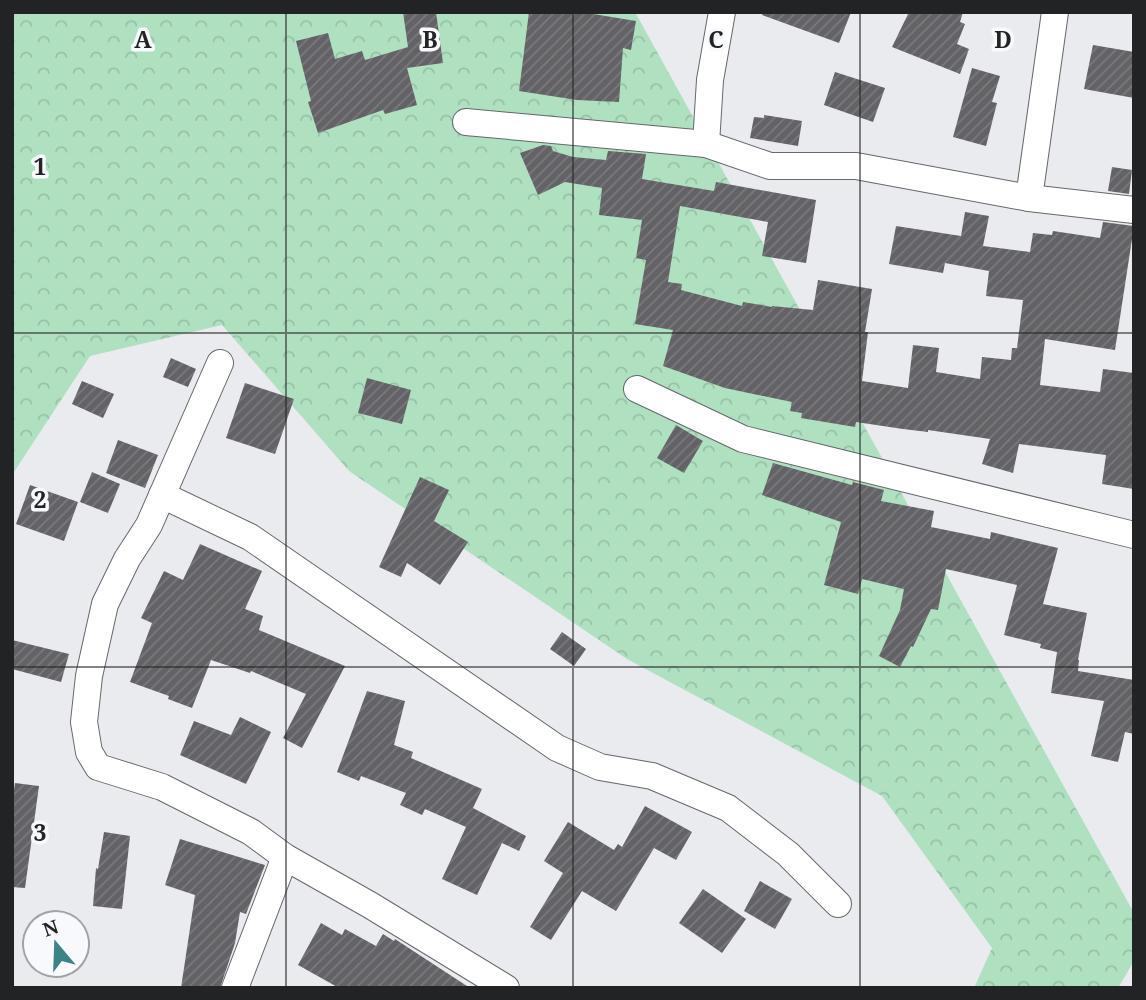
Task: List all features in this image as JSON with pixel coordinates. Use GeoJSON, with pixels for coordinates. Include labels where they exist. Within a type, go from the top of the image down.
{"type":"FeatureCollection","features":[{"type":"Feature","properties":{"kind":"street"},"geometry":{"type":"LineString","coordinates":[[706,144],[710,80],[722,12]]}},
{"type":"Feature","properties":{"kind":"street"},"geometry":{"type":"LineString","coordinates":[[1029,198],[1055,12]]}},
{"type":"Feature","properties":{"kind":"street"},"geometry":{"type":"LineString","coordinates":[[466,121],[706,144],[770,166],[856,166],[1029,198],[1134,210]]}},
{"type":"Feature","properties":{"kind":"street"},"geometry":{"type":"LineString","coordinates":[[220,363],[149,525],[127,559],[105,604],[89,676],[84,722],[89,751],[98,766],[162,787],[251,832],[285,857],[506,988]]}},
{"type":"Feature","properties":{"kind":"street"},"geometry":{"type":"LineString","coordinates":[[637,389],[743,439],[1134,535]]}},
{"type":"Feature","properties":{"kind":"street"},"geometry":{"type":"LineString","coordinates":[[162,495],[250,537],[557,748],[600,767],[652,776],[727,808],[788,854],[838,904]]}},
{"type":"Feature","properties":{"kind":"street"},"geometry":{"type":"LineString","coordinates":[[235,988],[285,857]]}},
{"type":"Feature","properties":{"kind":"green space"},"geometry":{"type":"Polygon","coordinates":[[[12,12],[635,12],[1134,913],[1134,961],[1118,988],[974,988],[992,948],[882,796],[627,659],[349,471],[222,325],[90,356],[12,475],[12,12]]]}},
{"type":"Feature","properties":{"kind":"building"},"geometry":{"type":"Polygon","coordinates":[[[403,12],[436,12],[443,63],[407,68],[417,105],[385,114],[383,110],[318,133],[308,102],[311,101],[296,41],[328,33],[335,59],[362,51],[365,60],[408,47],[403,12]]]}},
{"type":"Feature","properties":{"kind":"building"},"geometry":{"type":"Polygon","coordinates":[[[529,12],[581,12],[636,21],[631,50],[623,48],[619,102],[577,100],[519,91],[529,12]]]}},
{"type":"Feature","properties":{"kind":"building"},"geometry":{"type":"Polygon","coordinates":[[[763,12],[851,12],[839,43],[762,15],[763,12]]]}},
{"type":"Feature","properties":{"kind":"building"},"geometry":{"type":"Polygon","coordinates":[[[909,12],[963,12],[960,22],[965,24],[957,44],[969,49],[960,74],[892,47],[909,12]]]}},
{"type":"Feature","properties":{"kind":"building"},"geometry":{"type":"Polygon","coordinates":[[[1093,45],[1134,52],[1134,98],[1084,89],[1093,45]]]}},
{"type":"Feature","properties":{"kind":"building"},"geometry":{"type":"Polygon","coordinates":[[[972,68],[1000,76],[992,102],[997,103],[986,146],[953,137],[972,68]]]}},
{"type":"Feature","properties":{"kind":"building"},"geometry":{"type":"Polygon","coordinates":[[[835,72],[885,88],[873,122],[824,105],[835,72]]]}},
{"type":"Feature","properties":{"kind":"building"},"geometry":{"type":"Polygon","coordinates":[[[764,115],[802,121],[798,146],[750,138],[754,117],[764,118],[764,115]]]}},
{"type":"Feature","properties":{"kind":"building"},"geometry":{"type":"Polygon","coordinates":[[[543,145],[573,157],[606,160],[608,151],[646,154],[642,179],[714,191],[716,182],[816,200],[806,263],[762,256],[768,222],[680,206],[668,282],[682,284],[681,290],[742,306],[743,302],[813,310],[818,280],[872,289],[865,332],[868,332],[862,381],[908,388],[913,345],[939,348],[936,372],[980,379],[982,357],[1011,360],[1012,348],[1017,348],[1023,300],[986,296],[989,271],[945,263],[943,273],[889,264],[896,226],[961,236],[965,212],[989,216],[983,246],[1030,252],[1033,233],[1052,235],[1053,231],[1100,238],[1103,222],[1134,226],[1115,350],[1045,339],[1040,385],[1100,392],[1103,369],[1134,373],[1134,489],[1102,484],[1106,455],[1019,444],[1013,473],[982,464],[990,439],[856,422],[855,427],[801,418],[802,413],[790,411],[792,402],[725,388],[663,366],[673,330],[635,324],[646,260],[636,258],[642,220],[599,215],[602,188],[565,182],[538,195],[520,153],[543,145]]]}},
{"type":"Feature","properties":{"kind":"building"},"geometry":{"type":"Polygon","coordinates":[[[1112,167],[1132,170],[1129,194],[1108,191],[1112,167]]]}},
{"type":"Feature","properties":{"kind":"building"},"geometry":{"type":"Polygon","coordinates":[[[171,358],[196,369],[188,387],[163,377],[171,358]]]}},
{"type":"Feature","properties":{"kind":"building"},"geometry":{"type":"Polygon","coordinates":[[[367,378],[411,390],[402,424],[358,413],[367,378]]]}},
{"type":"Feature","properties":{"kind":"building"},"geometry":{"type":"Polygon","coordinates":[[[82,381],[114,394],[103,418],[72,404],[82,381]]]}},
{"type":"Feature","properties":{"kind":"building"},"geometry":{"type":"Polygon","coordinates":[[[245,383],[294,399],[275,454],[226,438],[245,383]]]}},
{"type":"Feature","properties":{"kind":"building"},"geometry":{"type":"Polygon","coordinates":[[[676,425],[703,441],[684,473],[657,458],[676,425]]]}},
{"type":"Feature","properties":{"kind":"building"},"geometry":{"type":"Polygon","coordinates":[[[118,440],[158,455],[145,488],[106,473],[118,440]]]}},
{"type":"Feature","properties":{"kind":"building"},"geometry":{"type":"Polygon","coordinates":[[[773,463],[852,485],[853,482],[884,490],[881,501],[934,511],[931,527],[990,539],[991,532],[1058,548],[1043,604],[1087,613],[1078,671],[1134,680],[1134,734],[1125,732],[1118,762],[1091,756],[1104,701],[1051,693],[1057,652],[1040,648],[1041,644],[1004,635],[1017,585],[946,569],[938,610],[931,609],[900,667],[879,656],[900,610],[904,589],[862,579],[858,594],[824,585],[841,522],[762,495],[773,463]]]}},
{"type":"Feature","properties":{"kind":"building"},"geometry":{"type":"Polygon","coordinates":[[[92,472],[120,484],[108,513],[80,502],[92,472]]]}},
{"type":"Feature","properties":{"kind":"building"},"geometry":{"type":"Polygon","coordinates":[[[420,477],[449,490],[434,521],[468,542],[440,585],[407,563],[401,577],[379,567],[420,477]]]}},
{"type":"Feature","properties":{"kind":"building"},"geometry":{"type":"Polygon","coordinates":[[[30,485],[78,502],[64,541],[16,524],[30,485]]]}},
{"type":"Feature","properties":{"kind":"building"},"geometry":{"type":"Polygon","coordinates":[[[200,544],[262,571],[245,609],[263,616],[259,630],[345,666],[302,748],[283,738],[306,694],[251,671],[250,673],[211,660],[192,708],[168,699],[169,696],[130,682],[152,623],[141,618],[164,571],[183,580],[200,544]]]}},
{"type":"Feature","properties":{"kind":"building"},"geometry":{"type":"Polygon","coordinates":[[[562,632],[586,649],[574,666],[550,649],[562,632]]]}},
{"type":"Feature","properties":{"kind":"building"},"geometry":{"type":"Polygon","coordinates":[[[12,640],[69,654],[61,682],[12,669],[12,640]]]}},
{"type":"Feature","properties":{"kind":"building"},"geometry":{"type":"Polygon","coordinates":[[[367,691],[405,701],[394,745],[413,752],[411,758],[482,789],[473,808],[526,836],[519,851],[502,843],[477,895],[442,879],[466,827],[425,809],[422,815],[400,805],[406,793],[361,776],[359,781],[337,772],[367,691]]]}},
{"type":"Feature","properties":{"kind":"building"},"geometry":{"type":"Polygon","coordinates":[[[240,717],[271,732],[246,784],[180,755],[194,721],[231,735],[240,717]]]}},
{"type":"Feature","properties":{"kind":"building"},"geometry":{"type":"Polygon","coordinates":[[[15,783],[39,786],[25,888],[12,887],[12,805],[15,783]]]}},
{"type":"Feature","properties":{"kind":"building"},"geometry":{"type":"Polygon","coordinates":[[[645,806],[692,832],[676,860],[654,848],[616,911],[582,891],[551,940],[530,927],[563,873],[544,861],[568,822],[614,850],[618,844],[622,847],[645,806]]]}},
{"type":"Feature","properties":{"kind":"building"},"geometry":{"type":"Polygon","coordinates":[[[104,832],[130,836],[122,909],[93,906],[96,868],[98,869],[104,832]]]}},
{"type":"Feature","properties":{"kind":"building"},"geometry":{"type":"Polygon","coordinates":[[[180,839],[265,865],[246,914],[240,912],[235,943],[220,988],[181,988],[195,895],[165,885],[180,839]]]}},
{"type":"Feature","properties":{"kind":"building"},"geometry":{"type":"Polygon","coordinates":[[[760,881],[792,899],[775,929],[744,911],[760,881]]]}},
{"type":"Feature","properties":{"kind":"building"},"geometry":{"type":"Polygon","coordinates":[[[703,889],[746,919],[722,953],[679,923],[703,889]]]}},
{"type":"Feature","properties":{"kind":"building"},"geometry":{"type":"Polygon","coordinates":[[[321,923],[342,935],[345,929],[376,946],[383,934],[394,941],[395,939],[470,988],[339,988],[298,965],[321,923]]]}}]}
